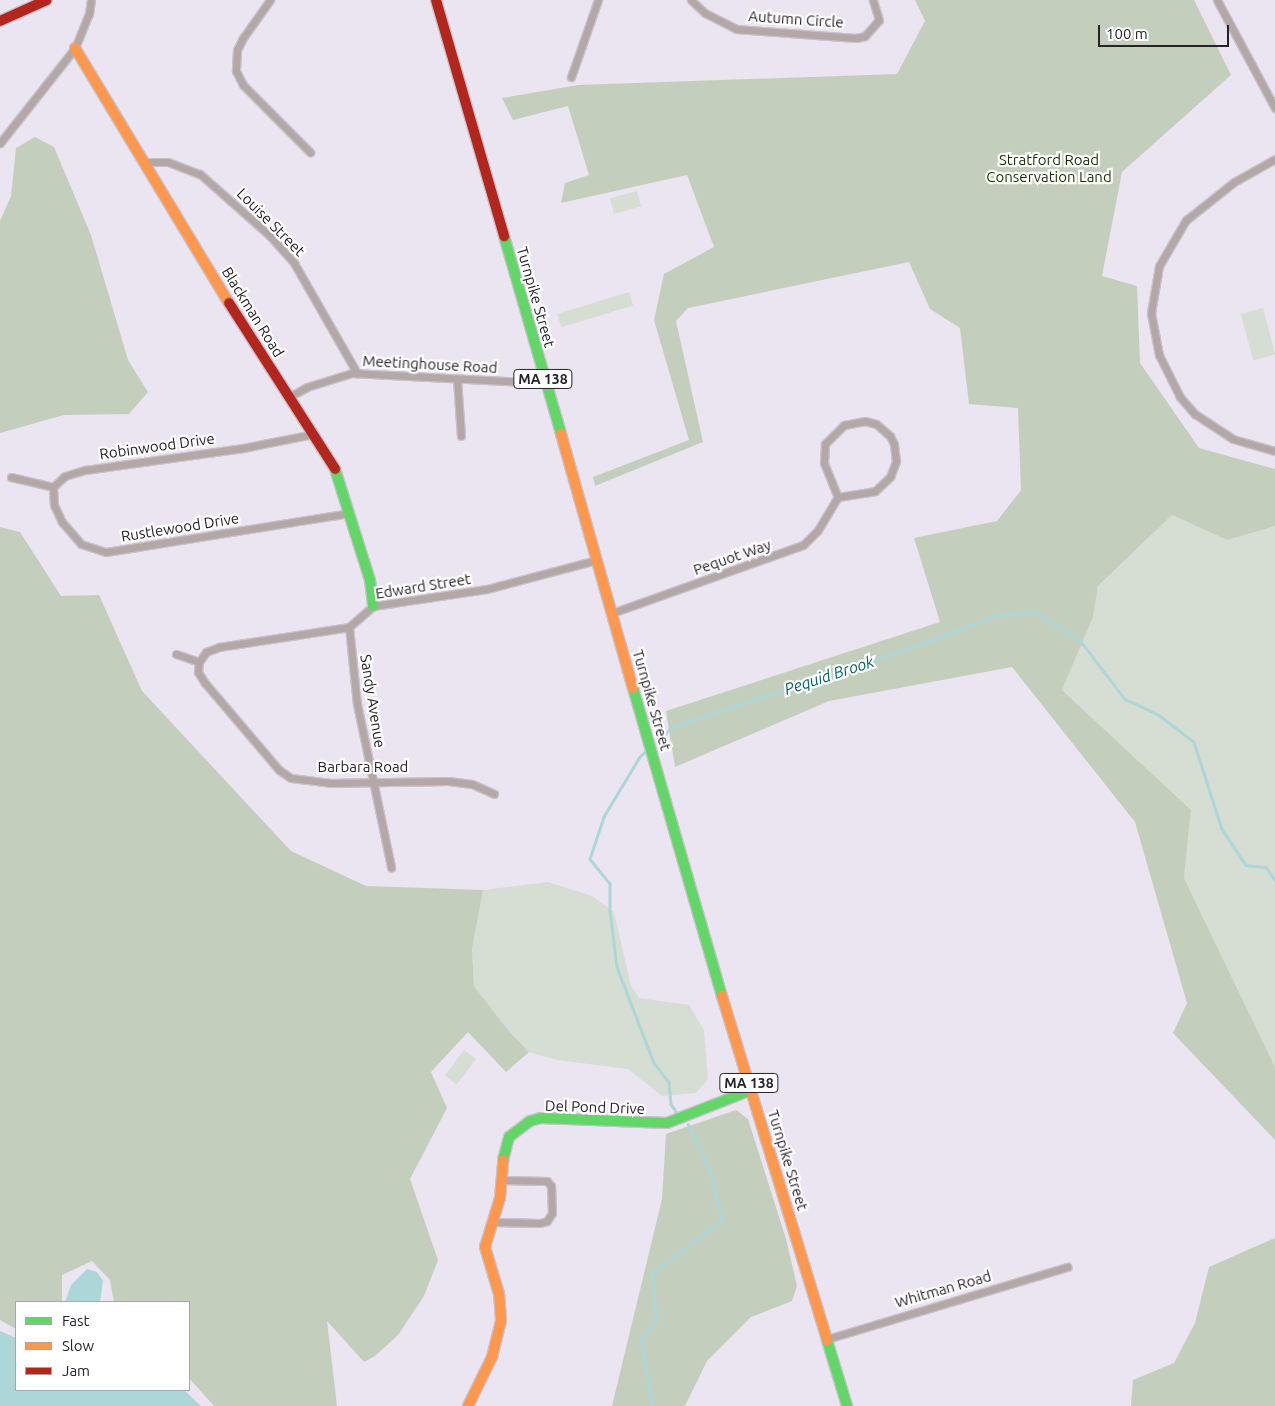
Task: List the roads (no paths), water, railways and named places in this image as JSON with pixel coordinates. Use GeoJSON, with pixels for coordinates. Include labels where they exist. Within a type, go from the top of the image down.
{"type":"FeatureCollection","features":[{"type":"Feature","properties":{"kind":"main road"},"geometry":{"type":"LineString","coordinates":[[0,21],[47,0]]}},
{"type":"Feature","properties":{"kind":"main road","name":"Turnpike Street"},"geometry":{"type":"LineString","coordinates":[[436,0],[544,383],[566,448],[751,1090],[847,1406]]}},
{"type":"Feature","properties":{"kind":"main road","name":"Blackman Road"},"geometry":{"type":"LineString","coordinates":[[75,48],[289,397],[333,462],[370,580],[373,606]]}},
{"type":"Feature","properties":{"kind":"main road","name":"Del Pond Drive"},"geometry":{"type":"LineString","coordinates":[[468,1406],[492,1357],[501,1320],[499,1294],[485,1247],[494,1222],[509,1137],[530,1121],[541,1118],[643,1124],[667,1123],[681,1120],[751,1090]]}},
{"type":"Feature","properties":{"kind":"street"},"geometry":{"type":"LineString","coordinates":[[0,142],[75,48],[89,14],[91,0]]}},
{"type":"Feature","properties":{"kind":"street"},"geometry":{"type":"LineString","coordinates":[[270,0],[243,38],[237,50],[236,71],[243,85],[310,152]]}},
{"type":"Feature","properties":{"kind":"street"},"geometry":{"type":"LineString","coordinates":[[571,77],[598,0]]}},
{"type":"Feature","properties":{"kind":"street","name":"Autumn Circle"},"geometry":{"type":"LineString","coordinates":[[691,0],[704,13],[736,28],[856,38],[865,36],[879,20],[873,0]]}},
{"type":"Feature","properties":{"kind":"street"},"geometry":{"type":"LineString","coordinates":[[1217,0],[1275,108]]}},
{"type":"Feature","properties":{"kind":"street"},"geometry":{"type":"LineString","coordinates":[[1275,159],[1234,182],[1186,220],[1159,266],[1151,313],[1159,356],[1180,398],[1201,418],[1233,439],[1275,450]]}},
{"type":"Feature","properties":{"kind":"street","name":"Louise Street"},"geometry":{"type":"LineString","coordinates":[[145,162],[168,162],[200,174],[269,235],[294,263],[358,373]]}},
{"type":"Feature","properties":{"kind":"street","name":"Meetinghouse Road"},"geometry":{"type":"LineString","coordinates":[[289,397],[307,387],[358,373],[544,383]]}},
{"type":"Feature","properties":{"kind":"street"},"geometry":{"type":"LineString","coordinates":[[457,379],[461,436]]}},
{"type":"Feature","properties":{"kind":"street"},"geometry":{"type":"LineString","coordinates":[[865,421],[876,424],[890,436],[894,444],[894,470],[884,485],[875,491],[838,497],[824,463],[825,444],[844,425],[865,421]]}},
{"type":"Feature","properties":{"kind":"street","name":"Robinwood Drive"},"geometry":{"type":"LineString","coordinates":[[54,487],[65,476],[85,470],[243,448],[313,434]]}},
{"type":"Feature","properties":{"kind":"street"},"geometry":{"type":"LineString","coordinates":[[11,477],[54,487]]}},
{"type":"Feature","properties":{"kind":"street","name":"Rustlewood Drive"},"geometry":{"type":"LineString","coordinates":[[54,487],[54,505],[62,522],[81,544],[106,552],[349,513]]}},
{"type":"Feature","properties":{"kind":"street","name":"Pequot Way"},"geometry":{"type":"LineString","coordinates":[[612,613],[796,549],[818,530],[838,497]]}},
{"type":"Feature","properties":{"kind":"street","name":"Edward Street"},"geometry":{"type":"LineString","coordinates":[[349,627],[373,606],[487,590],[597,560]]}},
{"type":"Feature","properties":{"kind":"street"},"geometry":{"type":"LineString","coordinates":[[176,654],[199,662],[206,652],[219,647],[349,627]]}},
{"type":"Feature","properties":{"kind":"street","name":"Sandy Avenue"},"geometry":{"type":"LineString","coordinates":[[349,627],[357,704],[391,867]]}},
{"type":"Feature","properties":{"kind":"street","name":"Barbara Road"},"geometry":{"type":"LineString","coordinates":[[199,662],[198,672],[205,683],[279,770],[291,778],[329,783],[448,781],[472,784],[494,794]]}},
{"type":"Feature","properties":{"kind":"street"},"geometry":{"type":"LineString","coordinates":[[494,1222],[540,1223],[547,1221],[552,1213],[551,1186],[547,1181],[502,1180]]}},
{"type":"Feature","properties":{"kind":"street","name":"Whitman Road"},"geometry":{"type":"LineString","coordinates":[[826,1339],[1066,1267]]}},
{"type":"Feature","properties":{"kind":"waterway","name":"Pequid Brook"},"geometry":{"type":"LineString","coordinates":[[653,745],[672,727],[917,646],[994,616],[1034,611],[1079,639],[1125,699],[1159,715],[1194,742],[1222,829],[1246,865],[1266,867],[1275,880]]}},
{"type":"Feature","properties":{"kind":"waterway","name":"Pequid Brook"},"geometry":{"type":"LineString","coordinates":[[648,750],[640,757],[604,817],[590,859],[610,884],[610,911],[617,967],[654,1063],[669,1082],[671,1104],[677,1113]]}},
{"type":"Feature","properties":{"kind":"waterway","name":"Pequid Brook"},"geometry":{"type":"LineString","coordinates":[[652,1406],[641,1338],[656,1321],[652,1273],[722,1221],[710,1171],[688,1125]]}},
{"type":"Feature","properties":{"kind":"park label","name":"Stratford Road Conservation Land"},"geometry":{"type":"Point","coordinates":[1049,168]}}]}
